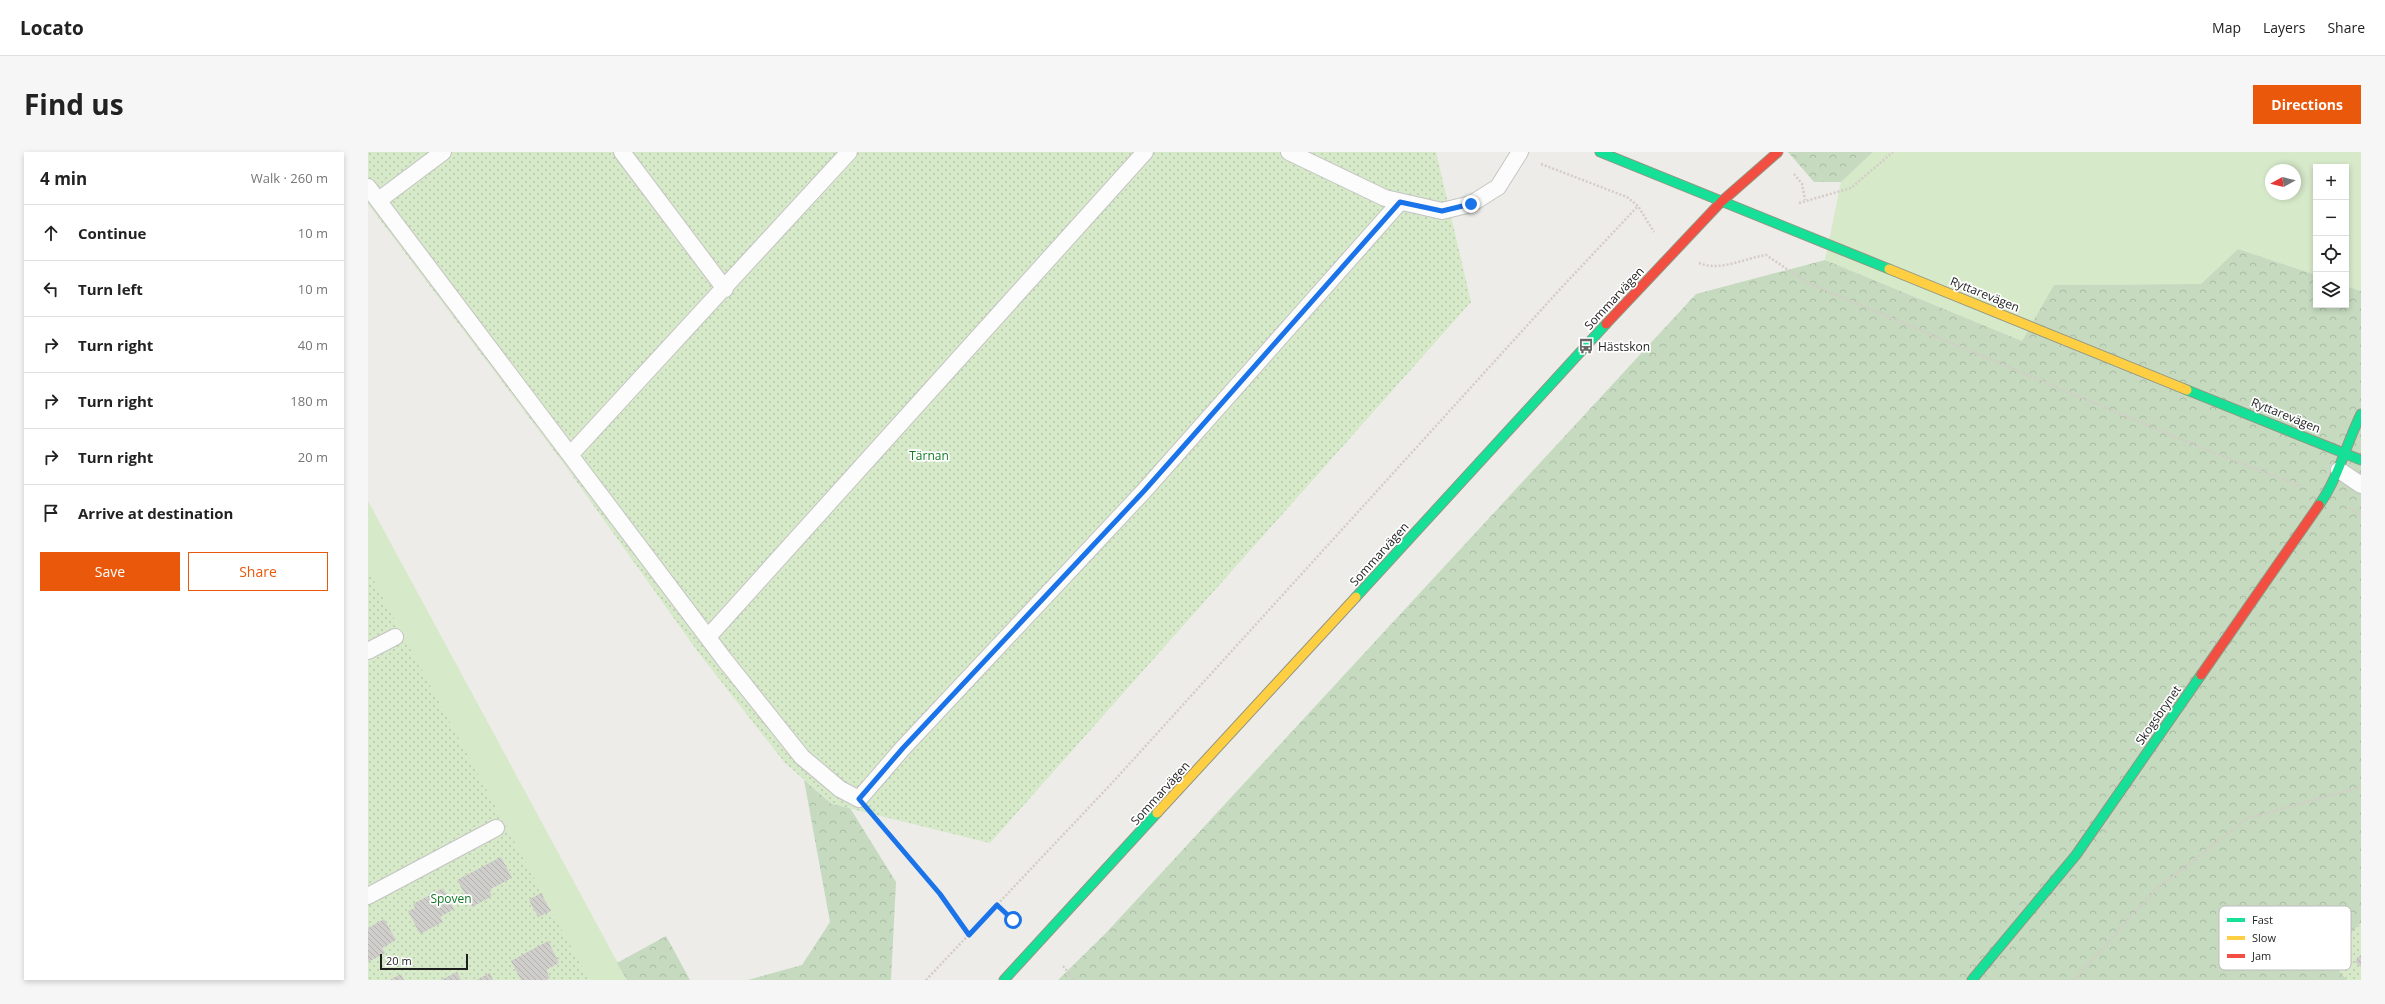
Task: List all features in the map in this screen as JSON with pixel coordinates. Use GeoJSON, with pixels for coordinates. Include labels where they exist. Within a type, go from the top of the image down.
{"type":"FeatureCollection","features":[{"type":"Feature","properties":{"kind":"street","name":"Ryttarevägen"},"geometry":{"type":"LineString","coordinates":[[1600,152],[2361,460]]}},
{"type":"Feature","properties":{"kind":"street","name":"Sommarvägen"},"geometry":{"type":"LineString","coordinates":[[1004,980],[1676,248],[1721,202],[1778,152]]}},
{"type":"Feature","properties":{"kind":"street","name":"Skogsbrynet"},"geometry":{"type":"LineString","coordinates":[[1972,980],[2076,855],[2326,495],[2339,470],[2344,452],[2361,414]]}},
{"type":"Feature","properties":{"kind":"lane"},"geometry":{"type":"LineString","coordinates":[[378,200],[443,152]]}},
{"type":"Feature","properties":{"kind":"lane"},"geometry":{"type":"LineString","coordinates":[[622,152],[725,289]]}},
{"type":"Feature","properties":{"kind":"lane"},"geometry":{"type":"LineString","coordinates":[[570,455],[725,289],[849,152]]}},
{"type":"Feature","properties":{"kind":"lane"},"geometry":{"type":"LineString","coordinates":[[708,637],[1145,152]]}},
{"type":"Feature","properties":{"kind":"lane"},"geometry":{"type":"LineString","coordinates":[[1289,152],[1385,198],[1442,211],[1471,204],[1498,187],[1519,154]]}},
{"type":"Feature","properties":{"kind":"lane"},"geometry":{"type":"LineString","coordinates":[[368,187],[708,637],[802,756],[840,789],[859,799],[903,748],[1144,491],[1400,202]]}},
{"type":"Feature","properties":{"kind":"lane"},"geometry":{"type":"LineString","coordinates":[[2339,470],[2361,485]]}},
{"type":"Feature","properties":{"kind":"lane"},"geometry":{"type":"LineString","coordinates":[[368,651],[395,637]]}},
{"type":"Feature","properties":{"kind":"lane"},"geometry":{"type":"LineString","coordinates":[[368,896],[496,828]]}},
{"type":"Feature","properties":{"kind":"path"},"geometry":{"type":"LineString","coordinates":[[1805,200],[1851,188],[1893,152]]}},
{"type":"Feature","properties":{"kind":"path"},"geometry":{"type":"LineString","coordinates":[[926,980],[1112,783],[1562,286],[1638,206],[1627,197],[1519,154]]}},
{"type":"Feature","properties":{"kind":"path"},"geometry":{"type":"LineString","coordinates":[[1676,248],[1694,262],[1706,266],[1718,266],[1766,255],[1808,283],[2195,445],[2326,495],[2361,515]]}},
{"type":"Feature","properties":{"kind":"path"},"geometry":{"type":"LineString","coordinates":[[2074,980],[2155,890],[2248,818],[2361,787]]}},
{"type":"Feature","properties":{"kind":"path"},"geometry":{"type":"LineString","coordinates":[[859,799],[940,894],[969,935]]}},
{"type":"Feature","properties":{"kind":"path"},"geometry":{"type":"LineString","coordinates":[[997,905],[1013,920]]}},
{"type":"Feature","properties":{"kind":"path"},"geometry":{"type":"LineString","coordinates":[[1063,966],[1075,980]]}},
{"type":"Feature","properties":{"kind":"green space","name":"Tärnan"},"geometry":{"type":"Polygon","coordinates":[[[368,152],[1436,152],[1471,302],[990,843],[832,804],[785,763],[698,652],[564,464],[368,204],[368,152]]]}},
{"type":"Feature","properties":{"kind":"green space"},"geometry":{"type":"Polygon","coordinates":[[[1788,152],[1873,152],[1841,182],[1814,182],[1788,152]]]}},
{"type":"Feature","properties":{"kind":"green space"},"geometry":{"type":"Polygon","coordinates":[[[1873,152],[2361,152],[2361,291],[2349,287],[2349,164],[2313,164],[2313,274],[2238,249],[2201,284],[2055,285],[2022,341],[1825,260],[1841,182],[1873,152]]]}},
{"type":"Feature","properties":{"kind":"green space"},"geometry":{"type":"Polygon","coordinates":[[[2238,249],[2313,274],[2313,308],[2349,308],[2349,287],[2361,291],[2361,923],[2351,933],[2351,906],[2219,906],[2219,970],[2339,970],[2347,980],[1058,980],[1105,934],[1696,294],[1825,260],[2022,341],[2054,285],[2201,284],[2238,249]]]}},
{"type":"Feature","properties":{"kind":"green space"},"geometry":{"type":"Polygon","coordinates":[[[368,501],[627,980],[589,980],[368,570],[368,501]]]}},
{"type":"Feature","properties":{"kind":"green space","name":"Spoven"},"geometry":{"type":"Polygon","coordinates":[[[368,570],[589,980],[368,980],[368,570]]]}},
{"type":"Feature","properties":{"kind":"green space"},"geometry":{"type":"Polygon","coordinates":[[[804,780],[832,804],[850,808],[896,882],[891,980],[748,980],[802,965],[830,922],[804,780]]]}},
{"type":"Feature","properties":{"kind":"green space"},"geometry":{"type":"Polygon","coordinates":[[[2361,923],[2361,980],[2347,980],[2339,970],[2351,970],[2351,933],[2361,923]]]}},
{"type":"Feature","properties":{"kind":"green space"},"geometry":{"type":"Polygon","coordinates":[[[666,936],[690,980],[627,980],[617,963],[666,936]]]}},
{"type":"Feature","properties":{"kind":"building"},"geometry":{"type":"Polygon","coordinates":[[[501,857],[512,878],[489,890],[492,896],[472,907],[457,880],[501,857]]]}},
{"type":"Feature","properties":{"kind":"building"},"geometry":{"type":"Polygon","coordinates":[[[443,888],[454,909],[440,917],[443,922],[420,934],[408,911],[415,908],[413,904],[443,888]]]}},
{"type":"Feature","properties":{"kind":"building"},"geometry":{"type":"Polygon","coordinates":[[[541,893],[551,911],[538,917],[529,900],[541,893]]]}},
{"type":"Feature","properties":{"kind":"building"},"geometry":{"type":"Polygon","coordinates":[[[384,919],[396,940],[382,948],[385,953],[368,962],[368,928],[384,919]]]}},
{"type":"Feature","properties":{"kind":"building"},"geometry":{"type":"Polygon","coordinates":[[[548,941],[559,963],[546,970],[550,978],[546,980],[521,980],[511,961],[548,941]]]}},
{"type":"Feature","properties":{"kind":"building"},"geometry":{"type":"Polygon","coordinates":[[[2361,954],[2361,967],[2355,962],[2361,954]]]}},
{"type":"Feature","properties":{"kind":"building"},"geometry":{"type":"Polygon","coordinates":[[[457,972],[461,980],[441,980],[457,972]]]}},
{"type":"Feature","properties":{"kind":"building"},"geometry":{"type":"Polygon","coordinates":[[[490,973],[493,980],[476,980],[490,973]]]}},
{"type":"Feature","properties":{"kind":"building"},"geometry":{"type":"Polygon","coordinates":[[[401,974],[404,980],[390,980],[401,974]]]}},
{"type":"Feature","properties":{"kind":"traffic: fast"},"geometry":{"type":"LineString","coordinates":[[1600,152],[1889,269]]}},
{"type":"Feature","properties":{"kind":"traffic: fast"},"geometry":{"type":"LineString","coordinates":[[1356,597],[1606,324]]}},
{"type":"Feature","properties":{"kind":"traffic: fast"},"geometry":{"type":"LineString","coordinates":[[2187,390],[2361,460]]}},
{"type":"Feature","properties":{"kind":"traffic: fast"},"geometry":{"type":"LineString","coordinates":[[2319,505],[2332,483],[2361,414]]}},
{"type":"Feature","properties":{"kind":"traffic: fast"},"geometry":{"type":"LineString","coordinates":[[1972,980],[2076,855],[2201,675]]}},
{"type":"Feature","properties":{"kind":"traffic: fast"},"geometry":{"type":"LineString","coordinates":[[1004,980],[1157,813]]}},
{"type":"Feature","properties":{"kind":"traffic: slow"},"geometry":{"type":"LineString","coordinates":[[1889,269],[2187,390]]}},
{"type":"Feature","properties":{"kind":"traffic: slow"},"geometry":{"type":"LineString","coordinates":[[1157,813],[1356,597]]}},
{"type":"Feature","properties":{"kind":"traffic: jam"},"geometry":{"type":"LineString","coordinates":[[1606,324],[1721,202],[1778,152]]}},
{"type":"Feature","properties":{"kind":"traffic: jam"},"geometry":{"type":"LineString","coordinates":[[2201,675],[2319,505]]}},
{"type":"Feature","properties":{"kind":"place","name":"Hästskon"},"geometry":{"type":"Point","coordinates":[1586,346]}},
{"type":"Feature","properties":{"kind":"route"},"geometry":{"type":"LineString","coordinates":[[1013,920],[997,905],[969,935],[940,894],[886,833],[859,799],[903,748],[1144,491],[1400,202],[1442,211],[1471,204]]}}]}
